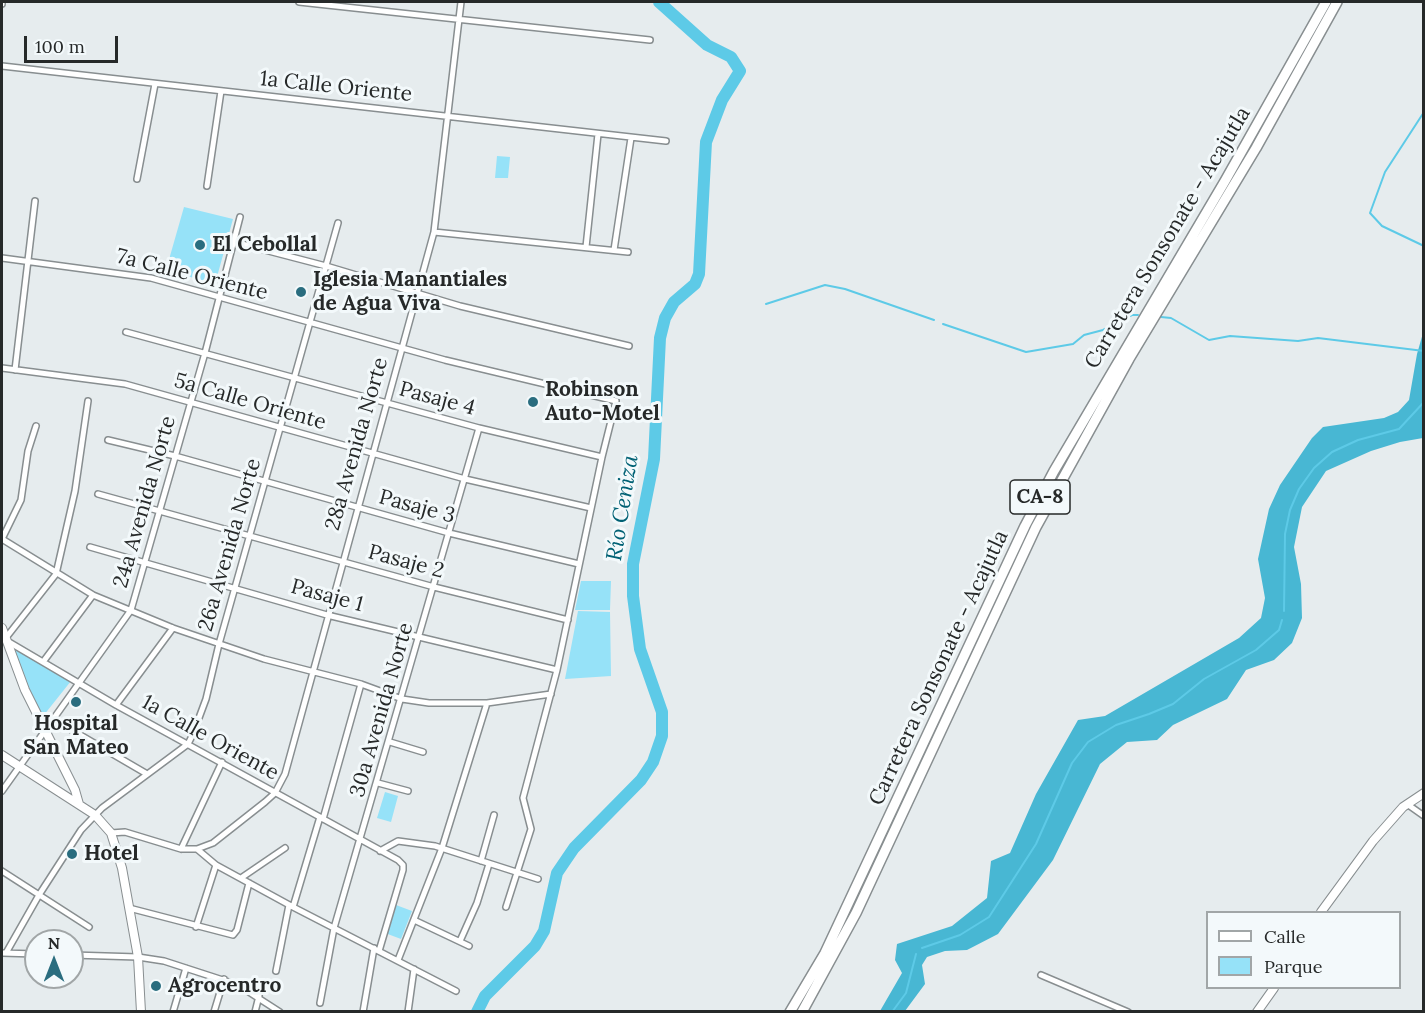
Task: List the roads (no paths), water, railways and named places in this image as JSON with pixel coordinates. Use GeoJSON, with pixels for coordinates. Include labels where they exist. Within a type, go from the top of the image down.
{"type":"FeatureCollection","features":[{"type":"Feature","properties":{"kind":"highway","name":"Carretera Sonsonate - Acajutla"},"geometry":{"type":"LineString","coordinates":[[790,1011],[825,953],[1025,526],[1054,471],[1225,181],[1326,2]]}},
{"type":"Feature","properties":{"kind":"highway","name":"CA-8"},"geometry":{"type":"LineString","coordinates":[[802,1011],[856,913],[1036,527],[1129,359],[1250,158],[1337,2]]}},
{"type":"Feature","properties":{"kind":"street"},"geometry":{"type":"LineString","coordinates":[[299,2],[650,40]]}},
{"type":"Feature","properties":{"kind":"street","name":"28a Avenida Norte"},"geometry":{"type":"LineString","coordinates":[[197,849],[213,843],[275,793],[285,774],[341,562],[434,232],[461,2]]}},
{"type":"Feature","properties":{"kind":"street","name":"1a Calle Oriente"},"geometry":{"type":"LineString","coordinates":[[2,66],[666,141]]}},
{"type":"Feature","properties":{"kind":"street"},"geometry":{"type":"LineString","coordinates":[[137,178],[155,84]]}},
{"type":"Feature","properties":{"kind":"street"},"geometry":{"type":"LineString","coordinates":[[207,186],[221,91]]}},
{"type":"Feature","properties":{"kind":"street"},"geometry":{"type":"LineString","coordinates":[[586,247],[598,134]]}},
{"type":"Feature","properties":{"kind":"street"},"geometry":{"type":"LineString","coordinates":[[614,250],[631,138]]}},
{"type":"Feature","properties":{"kind":"street"},"geometry":{"type":"LineString","coordinates":[[15,370],[35,201]]}},
{"type":"Feature","properties":{"kind":"street","name":"24a Avenida Norte"},"geometry":{"type":"LineString","coordinates":[[2,791],[42,730],[131,610],[205,353],[240,217]]}},
{"type":"Feature","properties":{"kind":"street","name":"26a Avenida Norte"},"geometry":{"type":"LineString","coordinates":[[188,744],[206,699],[219,644],[237,587],[338,223]]}},
{"type":"Feature","properties":{"kind":"street"},"geometry":{"type":"LineString","coordinates":[[434,232],[628,252]]}},
{"type":"Feature","properties":{"kind":"street"},"geometry":{"type":"LineString","coordinates":[[234,242],[326,266],[460,306],[630,346]]}},
{"type":"Feature","properties":{"kind":"street","name":"7a Calle Oriente"},"geometry":{"type":"LineString","coordinates":[[2,258],[134,275],[401,347],[616,401],[602,457]]}},
{"type":"Feature","properties":{"kind":"street","name":"Pasaje 4"},"geometry":{"type":"LineString","coordinates":[[126,332],[479,428],[602,457]]}},
{"type":"Feature","properties":{"kind":"street","name":"5a Calle Oriente"},"geometry":{"type":"LineString","coordinates":[[2,368],[118,383],[465,479],[591,508]]}},
{"type":"Feature","properties":{"kind":"street"},"geometry":{"type":"LineString","coordinates":[[3,638],[56,574],[75,491],[88,401]]}},
{"type":"Feature","properties":{"kind":"street"},"geometry":{"type":"LineString","coordinates":[[36,426],[28,452],[21,500],[2,539],[93,595],[219,644],[361,684],[402,699],[432,703],[487,703],[551,694]]}},
{"type":"Feature","properties":{"kind":"street","name":"30a Avenida Norte"},"geometry":{"type":"LineString","coordinates":[[320,1003],[334,928],[390,742],[479,428]]}},
{"type":"Feature","properties":{"kind":"street","name":"Pasaje 3"},"geometry":{"type":"LineString","coordinates":[[108,440],[175,456],[448,533],[579,564]]}},
{"type":"Feature","properties":{"kind":"street"},"geometry":{"type":"LineString","coordinates":[[506,907],[532,824],[524,809],[523,798],[557,670],[602,457]]}},
{"type":"Feature","properties":{"kind":"street","name":"Pasaje 2"},"geometry":{"type":"LineString","coordinates":[[98,494],[434,587],[568,620]]}},
{"type":"Feature","properties":{"kind":"street","name":"Pasaje 1"},"geometry":{"type":"LineString","coordinates":[[90,547],[237,587],[327,615],[557,670]]}},
{"type":"Feature","properties":{"kind":"street"},"geometry":{"type":"LineString","coordinates":[[43,662],[93,595]]}},
{"type":"Feature","properties":{"kind":"street"},"geometry":{"type":"LineString","coordinates":[[2,628],[3,638],[42,730],[75,790],[79,804]]}},
{"type":"Feature","properties":{"kind":"street"},"geometry":{"type":"LineString","coordinates":[[116,705],[173,628]]}},
{"type":"Feature","properties":{"kind":"street","name":"1a Calle Oriente"},"geometry":{"type":"LineString","coordinates":[[3,638],[116,705],[222,762],[403,865],[376,950]]}},
{"type":"Feature","properties":{"kind":"street"},"geometry":{"type":"LineString","coordinates":[[276,971],[291,906],[322,818],[361,684]]}},
{"type":"Feature","properties":{"kind":"street"},"geometry":{"type":"LineString","coordinates":[[398,960],[442,848],[487,703]]}},
{"type":"Feature","properties":{"kind":"street"},"geometry":{"type":"LineString","coordinates":[[51,718],[147,774]]}},
{"type":"Feature","properties":{"kind":"street"},"geometry":{"type":"LineString","coordinates":[[390,742],[423,752]]}},
{"type":"Feature","properties":{"kind":"street"},"geometry":{"type":"LineString","coordinates":[[24,954],[4,953],[81,830],[98,818],[147,774],[188,744]]}},
{"type":"Feature","properties":{"kind":"street"},"geometry":{"type":"LineString","coordinates":[[2,755],[79,804],[98,818],[111,833],[122,868],[138,957],[141,1011]]}},
{"type":"Feature","properties":{"kind":"street"},"geometry":{"type":"LineString","coordinates":[[181,849],[222,762]]}},
{"type":"Feature","properties":{"kind":"street"},"geometry":{"type":"LineString","coordinates":[[378,783],[408,791]]}},
{"type":"Feature","properties":{"kind":"street"},"geometry":{"type":"LineString","coordinates":[[1322,911],[1373,841],[1407,804],[1424,793]]}},
{"type":"Feature","properties":{"kind":"street"},"geometry":{"type":"LineString","coordinates":[[1407,804],[1424,816]]}},
{"type":"Feature","properties":{"kind":"street"},"geometry":{"type":"LineString","coordinates":[[481,861],[494,815]]}},
{"type":"Feature","properties":{"kind":"street"},"geometry":{"type":"LineString","coordinates":[[111,833],[125,832],[181,849],[197,849],[216,865],[456,991]]}},
{"type":"Feature","properties":{"kind":"street"},"geometry":{"type":"LineString","coordinates":[[380,851],[398,841],[442,848],[538,879]]}},
{"type":"Feature","properties":{"kind":"street"},"geometry":{"type":"LineString","coordinates":[[241,878],[285,848]]}},
{"type":"Feature","properties":{"kind":"street"},"geometry":{"type":"LineString","coordinates":[[460,941],[489,864]]}},
{"type":"Feature","properties":{"kind":"street"},"geometry":{"type":"LineString","coordinates":[[196,927],[216,865]]}},
{"type":"Feature","properties":{"kind":"street"},"geometry":{"type":"LineString","coordinates":[[2,871],[89,927]]}},
{"type":"Feature","properties":{"kind":"street"},"geometry":{"type":"LineString","coordinates":[[129,908],[233,935],[237,930],[249,883]]}},
{"type":"Feature","properties":{"kind":"street"},"geometry":{"type":"LineString","coordinates":[[414,920],[469,946]]}},
{"type":"Feature","properties":{"kind":"street"},"geometry":{"type":"LineString","coordinates":[[363,1011],[376,950]]}},
{"type":"Feature","properties":{"kind":"street"},"geometry":{"type":"LineString","coordinates":[[84,955],[138,957],[186,968],[224,979],[259,996],[280,1011]]}},
{"type":"Feature","properties":{"kind":"street"},"geometry":{"type":"LineString","coordinates":[[173,1011],[186,968]]}},
{"type":"Feature","properties":{"kind":"street"},"geometry":{"type":"LineString","coordinates":[[408,1011],[414,969]]}},
{"type":"Feature","properties":{"kind":"street"},"geometry":{"type":"LineString","coordinates":[[1041,975],[1128,1011]]}},
{"type":"Feature","properties":{"kind":"street"},"geometry":{"type":"LineString","coordinates":[[214,1011],[224,979]]}},
{"type":"Feature","properties":{"kind":"street"},"geometry":{"type":"LineString","coordinates":[[1257,1011],[1273,989]]}},
{"type":"Feature","properties":{"kind":"street"},"geometry":{"type":"LineString","coordinates":[[255,1011],[259,996]]}},
{"type":"Feature","properties":{"kind":"waterway","name":"Río Ceniza"},"geometry":{"type":"LineString","coordinates":[[477,1012],[485,996],[535,946],[544,931],[557,873],[574,848],[641,780],[653,762],[662,736],[662,712],[640,649],[633,596],[633,564],[654,459],[660,338],[665,318],[674,302],[695,284],[699,274],[706,142],[722,100],[740,71],[731,57],[707,45],[659,2]]}},
{"type":"Feature","properties":{"kind":"waterway"},"geometry":{"type":"LineString","coordinates":[[1424,112],[1385,172],[1370,213],[1382,226],[1424,246]]}},
{"type":"Feature","properties":{"kind":"waterway"},"geometry":{"type":"LineString","coordinates":[[766,304],[825,285],[845,289],[934,320]]}},
{"type":"Feature","properties":{"kind":"waterway"},"geometry":{"type":"LineString","coordinates":[[943,324],[1026,352],[1073,344],[1084,335],[1103,330],[1132,315],[1138,315]]}},
{"type":"Feature","properties":{"kind":"waterway"},"geometry":{"type":"LineString","coordinates":[[1161,317],[1171,318],[1209,340],[1230,336],[1298,341],[1318,338],[1424,351]]}},
{"type":"Feature","properties":{"kind":"waterway"},"geometry":{"type":"LineString","coordinates":[[1284,611],[1285,534],[1290,510],[1299,489],[1314,468],[1332,452],[1358,440],[1399,429],[1424,402]]}},
{"type":"Feature","properties":{"kind":"waterway"},"geometry":{"type":"LineString","coordinates":[[922,948],[960,935],[989,917],[1036,844],[1072,763],[1088,742],[1116,725],[1173,704],[1204,679],[1256,650],[1279,630],[1282,620]]}},
{"type":"Feature","properties":{"kind":"waterway"},"geometry":{"type":"LineString","coordinates":[[892,1012],[906,993],[916,954]]}},
{"type":"Feature","properties":{"kind":"place","name":"El Cebollal"},"geometry":{"type":"Point","coordinates":[200,245]}},
{"type":"Feature","properties":{"kind":"place","name":"Iglesia Manantiales de Agua Viva"},"geometry":{"type":"Point","coordinates":[301,292]}},
{"type":"Feature","properties":{"kind":"place","name":"Robinson Auto-Motel"},"geometry":{"type":"Point","coordinates":[533,402]}},
{"type":"Feature","properties":{"kind":"place","name":"Hospital San Mateo"},"geometry":{"type":"Point","coordinates":[76,702]}},
{"type":"Feature","properties":{"kind":"place","name":"Hotel"},"geometry":{"type":"Point","coordinates":[72,854]}},
{"type":"Feature","properties":{"kind":"place","name":"Agrocentro"},"geometry":{"type":"Point","coordinates":[156,986]}}]}
